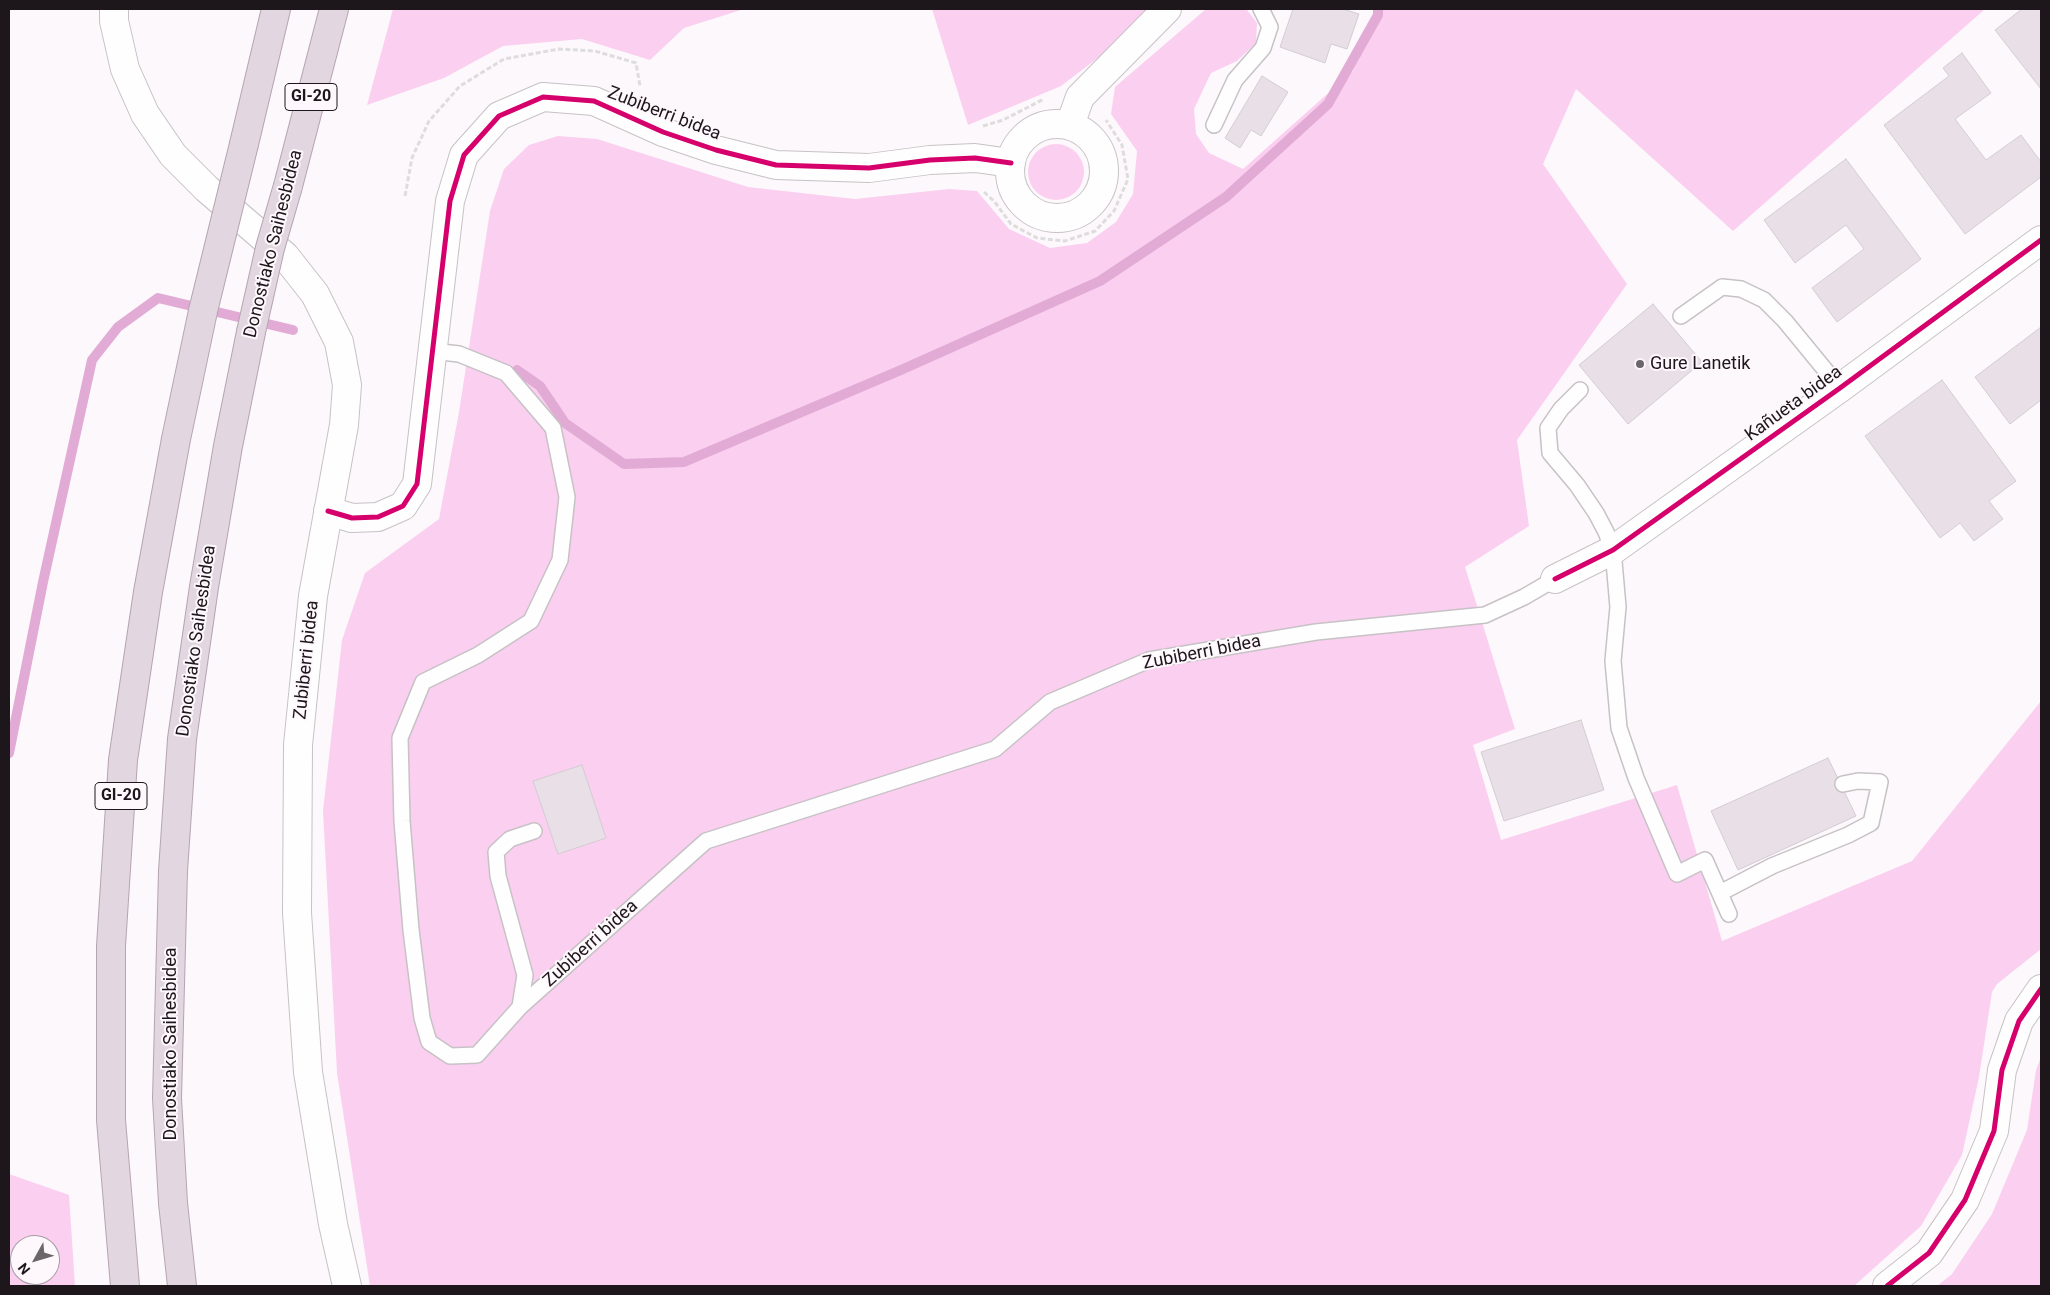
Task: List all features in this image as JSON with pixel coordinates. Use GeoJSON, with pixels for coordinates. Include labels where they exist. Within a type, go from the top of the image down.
{"type":"FeatureCollection","features":[{"type":"Feature","properties":{"kind":"highway","name":"GI-20"},"geometry":{"type":"LineString","coordinates":[[125,1286],[111,1111],[111,946],[123,760],[148,592],[202,311],[276,9]]}},
{"type":"Feature","properties":{"kind":"highway","name":"Donostiako Saihesbidea"},"geometry":{"type":"LineString","coordinates":[[182,1286],[173,1203],[168,1098],[173,861],[182,739],[204,587],[228,446],[251,332],[270,248],[334,9]]}},
{"type":"Feature","properties":{"kind":"street","name":"Zubiberri bidea"},"geometry":{"type":"LineString","coordinates":[[114,9],[114,21],[125,68],[145,114],[173,155],[206,189],[285,256],[315,294],[339,342],[347,385],[344,426],[313,596],[298,745],[297,913],[308,1072],[333,1224],[347,1286]]}},
{"type":"Feature","properties":{"kind":"street"},"geometry":{"type":"LineString","coordinates":[[1070,125],[1080,97],[1167,9]]}},
{"type":"Feature","properties":{"kind":"street","name":"Zubiberri bidea"},"geometry":{"type":"LineString","coordinates":[[328,511],[352,518],[378,518],[403,506],[417,484],[450,201],[464,155],[499,116],[543,97],[594,101],[663,132],[716,150],[776,165],[869,168],[930,160],[975,158],[1011,163]]}},
{"type":"Feature","properties":{"kind":"street"},"geometry":{"type":"LineString","coordinates":[[1053,123],[1070,125],[1089,136],[1100,149],[1104,162],[1104,178],[1095,200],[1088,207],[1074,216],[1062,218],[1045,217],[1032,211],[1019,200],[1012,188],[1009,172],[1011,163],[1014,149],[1025,135],[1039,126],[1053,123]]}},
{"type":"Feature","properties":{"kind":"street","name":"Kañueta bidea"},"geometry":{"type":"LineString","coordinates":[[1555,579],[1613,550],[1840,388],[2041,240]]}},
{"type":"Feature","properties":{"kind":"street"},"geometry":{"type":"LineString","coordinates":[[1887,1286],[1929,1253],[1965,1200],[1994,1131],[2002,1070],[2019,1021],[2041,989]]}},
{"type":"Feature","properties":{"kind":"lane"},"geometry":{"type":"LineString","coordinates":[[1214,124],[1235,80],[1263,48],[1270,27],[1260,9]]}},
{"type":"Feature","properties":{"kind":"lane"},"geometry":{"type":"LineString","coordinates":[[1681,316],[1722,287],[1741,289],[1764,300],[1785,321],[1840,388]]}},
{"type":"Feature","properties":{"kind":"lane","name":"Zubiberri bidea"},"geometry":{"type":"LineString","coordinates":[[432,350],[459,354],[506,373],[554,428],[567,497],[560,560],[532,621],[478,655],[423,682],[400,738],[402,821],[411,930],[422,1018],[429,1042],[450,1056],[477,1054],[520,1006],[706,842],[995,749],[1050,702],[1149,660],[1316,632],[1485,615],[1524,597],[1555,579]]}},
{"type":"Feature","properties":{"kind":"lane"},"geometry":{"type":"LineString","coordinates":[[1580,390],[1561,409],[1548,428],[1550,453],[1587,499],[1606,532],[1613,550],[1618,607],[1613,660],[1619,728],[1636,778],[1677,874],[1705,860],[1729,914]]}},
{"type":"Feature","properties":{"kind":"lane"},"geometry":{"type":"LineString","coordinates":[[1720,893],[1772,866],[1848,836],[1871,823],[1880,782],[1858,781],[1843,784]]}},
{"type":"Feature","properties":{"kind":"lane"},"geometry":{"type":"LineString","coordinates":[[520,1006],[525,975],[498,876],[496,852],[510,839],[534,831]]}},
{"type":"Feature","properties":{"kind":"shaded area"},"geometry":{"type":"Polygon","coordinates":[[[393,9],[744,9],[684,28],[650,60],[582,39],[503,46],[444,78],[367,105],[393,9]]]}},
{"type":"Feature","properties":{"kind":"shaded area"},"geometry":{"type":"Polygon","coordinates":[[[932,9],[1152,9],[1124,38],[1061,86],[968,125],[932,9]]]}},
{"type":"Feature","properties":{"kind":"shaded area"},"geometry":{"type":"Polygon","coordinates":[[[1206,9],[1247,10],[1257,23],[1256,43],[1237,61],[1211,73],[1194,109],[1196,134],[1209,153],[1243,169],[1353,71],[1375,9],[1985,9],[1733,231],[1576,89],[1543,164],[1627,284],[1517,440],[1529,526],[1465,567],[1515,729],[1473,745],[1501,840],[1677,785],[1722,941],[1912,861],[2041,701],[2041,949],[1997,984],[1992,992],[1979,1077],[1962,1155],[1921,1226],[1854,1286],[370,1286],[337,1073],[323,811],[342,640],[365,573],[439,519],[459,412],[490,211],[504,169],[529,145],[558,136],[597,139],[748,187],[855,199],[949,189],[977,191],[1009,229],[1050,248],[1087,243],[1116,222],[1133,194],[1137,151],[1111,114],[1115,87],[1206,9]]]}},
{"type":"Feature","properties":{"kind":"shaded area"},"geometry":{"type":"Polygon","coordinates":[[[1056,144],[1067,146],[1076,152],[1082,161],[1084,172],[1082,183],[1076,192],[1067,198],[1056,200],[1045,198],[1036,192],[1030,183],[1028,172],[1030,161],[1036,152],[1045,146],[1056,144]]]}},
{"type":"Feature","properties":{"kind":"shaded area"},"geometry":{"type":"Polygon","coordinates":[[[2041,1057],[2041,1286],[1937,1286],[1952,1274],[1992,1214],[2027,1130],[2036,1070],[2041,1057]]]}},
{"type":"Feature","properties":{"kind":"shaded area"},"geometry":{"type":"Polygon","coordinates":[[[9,1174],[69,1195],[75,1286],[9,1286],[9,1174]]]}},
{"type":"Feature","properties":{"kind":"building"},"geometry":{"type":"Polygon","coordinates":[[[1293,9],[1343,9],[1359,14],[1347,49],[1331,44],[1325,63],[1280,47],[1293,9]]]}},
{"type":"Feature","properties":{"kind":"building"},"geometry":{"type":"Polygon","coordinates":[[[2022,9],[2041,9],[2041,89],[1995,30],[2022,9]]]}},
{"type":"Feature","properties":{"kind":"building"},"geometry":{"type":"Polygon","coordinates":[[[1962,53],[1991,93],[1955,119],[1986,160],[2021,135],[2041,162],[2041,177],[1965,234],[1884,125],[1949,76],[1943,68],[1962,53]]]}},
{"type":"Feature","properties":{"kind":"building"},"geometry":{"type":"Polygon","coordinates":[[[1262,76],[1288,92],[1261,136],[1251,130],[1240,148],[1225,138],[1262,76]]]}},
{"type":"Feature","properties":{"kind":"building"},"geometry":{"type":"Polygon","coordinates":[[[1846,159],[1921,259],[1837,322],[1812,288],[1864,249],[1846,225],[1795,263],[1764,220],[1846,159]]]}},
{"type":"Feature","properties":{"kind":"building","name":"Gure Lanetik"},"geometry":{"type":"Polygon","coordinates":[[[1653,304],[1702,362],[1628,424],[1579,365],[1653,304]]]}},
{"type":"Feature","properties":{"kind":"building"},"geometry":{"type":"Polygon","coordinates":[[[2041,327],[2041,400],[2010,424],[1975,377],[2041,327]]]}},
{"type":"Feature","properties":{"kind":"building"},"geometry":{"type":"Polygon","coordinates":[[[1942,380],[2016,481],[1989,501],[2003,519],[1974,541],[1960,523],[1940,538],[1865,436],[1942,380]]]}},
{"type":"Feature","properties":{"kind":"building"},"geometry":{"type":"Polygon","coordinates":[[[1581,720],[1604,790],[1504,821],[1481,752],[1581,720]]]}},
{"type":"Feature","properties":{"kind":"building"},"geometry":{"type":"Polygon","coordinates":[[[1828,758],[1856,816],[1738,870],[1711,811],[1828,758]]]}},
{"type":"Feature","properties":{"kind":"building"},"geometry":{"type":"Polygon","coordinates":[[[582,765],[606,838],[558,854],[533,781],[582,765]]]}},
{"type":"Feature","properties":{"kind":"waterway"},"geometry":{"type":"LineString","coordinates":[[517,370],[540,386],[565,423],[624,464],[684,462],[901,370],[1100,281],[1226,197],[1328,104],[1378,15],[1378,9]]}},
{"type":"Feature","properties":{"kind":"waterway"},"geometry":{"type":"LineString","coordinates":[[9,753],[43,582],[92,360],[118,327],[158,298],[293,330]]}},
{"type":"Feature","properties":{"kind":"cycle path"},"geometry":{"type":"LineString","coordinates":[[328,511],[352,518],[378,517],[403,506],[417,484],[450,201],[464,155],[499,116],[543,97],[594,101],[663,132],[716,150],[776,165],[869,168],[930,160],[975,158],[1011,163]]}},
{"type":"Feature","properties":{"kind":"cycle path"},"geometry":{"type":"LineString","coordinates":[[1555,579],[1613,550],[1840,388],[2041,240]]}},
{"type":"Feature","properties":{"kind":"cycle path"},"geometry":{"type":"LineString","coordinates":[[1887,1286],[1929,1253],[1965,1200],[1994,1131],[2002,1070],[2019,1021],[2041,989]]}},
{"type":"Feature","properties":{"kind":"place","name":"Gure Lanetik"},"geometry":{"type":"Point","coordinates":[1640,364]}}]}
